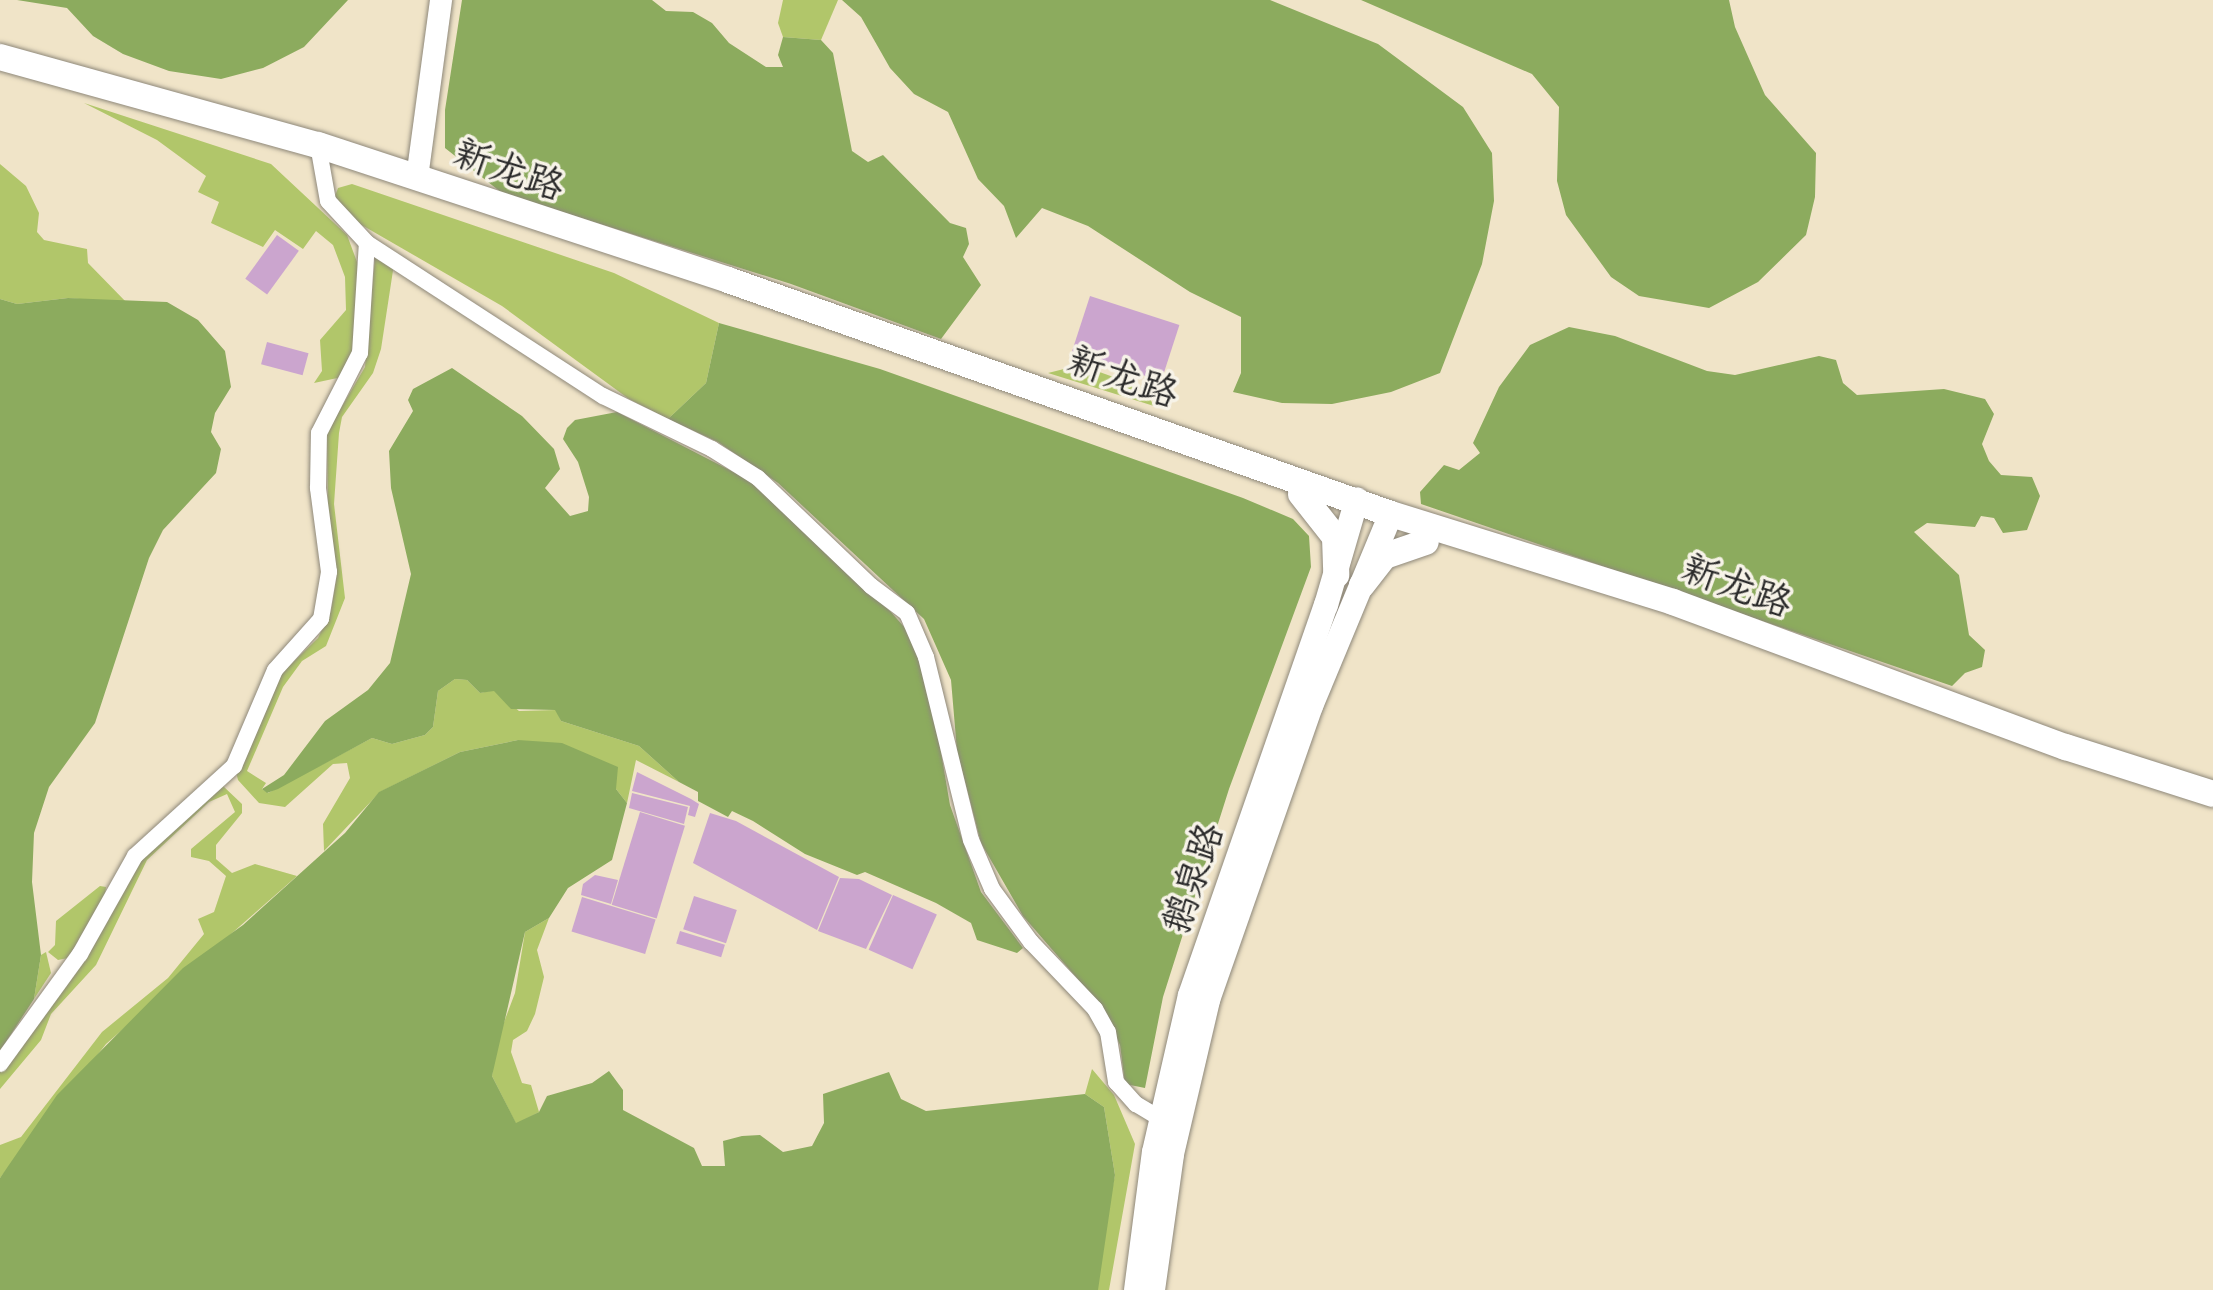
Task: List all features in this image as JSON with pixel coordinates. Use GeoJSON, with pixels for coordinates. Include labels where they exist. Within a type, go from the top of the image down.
{"type":"FeatureCollection","features":[{"type":"Feature","properties":{"kind":"main road","name":"新龙路"},"geometry":{"type":"LineString","coordinates":[[0,57],[319,153],[1301,494],[1354,508]]}},
{"type":"Feature","properties":{"kind":"main road","name":"新龙路"},"geometry":{"type":"LineString","coordinates":[[0,69],[417,178],[728,280],[1354,508],[1426,542],[1661,614],[2062,756],[2213,802]]}},
{"type":"Feature","properties":{"kind":"main road"},"geometry":{"type":"LineString","coordinates":[[1301,494],[1335,537],[1336,575]]}},
{"type":"Feature","properties":{"kind":"main road","name":"鹅泉路"},"geometry":{"type":"LineString","coordinates":[[1136,1290],[1139,1241],[1161,1119],[1190,995],[1336,575],[1354,508]]}},
{"type":"Feature","properties":{"kind":"main road","name":"新龙路"},"geometry":{"type":"LineString","coordinates":[[1388,522],[1673,602],[2066,747],[2213,794]]}},
{"type":"Feature","properties":{"kind":"main road","name":"鹅泉路"},"geometry":{"type":"LineString","coordinates":[[1153,1290],[1172,1154],[1208,1000],[1311,706],[1388,522]]}},
{"type":"Feature","properties":{"kind":"main road"},"geometry":{"type":"LineString","coordinates":[[1362,585],[1385,556],[1426,542]]}},
{"type":"Feature","properties":{"kind":"street"},"geometry":{"type":"LineString","coordinates":[[417,178],[441,0]]}},
{"type":"Feature","properties":{"kind":"street"},"geometry":{"type":"LineString","coordinates":[[319,153],[328,201],[367,243],[603,396],[712,449],[777,491],[871,586],[907,613],[926,657],[971,840],[992,889],[1031,942],[1095,1009],[1108,1032],[1116,1082],[1136,1104],[1161,1119]]}},
{"type":"Feature","properties":{"kind":"street"},"geometry":{"type":"LineString","coordinates":[[0,1064],[80,954],[135,856],[234,766],[275,670],[321,619],[329,572],[318,488],[319,433],[360,353],[367,243]]}},
{"type":"Feature","properties":{"kind":"green space"},"geometry":{"type":"Polygon","coordinates":[[[17,0],[348,0],[304,47],[263,68],[221,79],[169,71],[123,54],[93,36],[67,8],[17,0]]]}},
{"type":"Feature","properties":{"kind":"green space"},"geometry":{"type":"Polygon","coordinates":[[[462,0],[652,0],[666,11],[693,12],[712,23],[729,43],[766,67],[783,67],[778,55],[783,37],[821,40],[833,53],[852,151],[868,162],[883,155],[950,223],[966,228],[969,244],[963,257],[981,285],[941,339],[791,284],[502,193],[445,148],[445,110],[462,0]]]}},
{"type":"Feature","properties":{"kind":"green space"},"geometry":{"type":"Polygon","coordinates":[[[783,0],[838,0],[821,40],[783,37],[778,23],[783,0]]]}},
{"type":"Feature","properties":{"kind":"green space"},"geometry":{"type":"Polygon","coordinates":[[[842,0],[1270,0],[1378,44],[1463,107],[1492,153],[1494,201],[1482,264],[1440,373],[1391,392],[1332,404],[1282,403],[1233,392],[1241,373],[1241,317],[1190,292],[1088,226],[1042,208],[1016,238],[1004,206],[978,179],[948,112],[914,94],[890,68],[861,17],[842,0]]]}},
{"type":"Feature","properties":{"kind":"green space"},"geometry":{"type":"Polygon","coordinates":[[[1361,0],[1729,0],[1735,27],[1765,95],[1816,153],[1815,197],[1806,235],[1758,282],[1709,308],[1639,296],[1611,277],[1566,215],[1557,181],[1559,107],[1532,74],[1361,0]]]}},
{"type":"Feature","properties":{"kind":"green space"},"geometry":{"type":"Polygon","coordinates":[[[84,103],[271,164],[347,235],[360,270],[353,349],[342,377],[314,383],[322,371],[320,340],[346,310],[345,277],[333,245],[316,231],[303,249],[275,230],[263,247],[211,223],[219,202],[198,192],[206,176],[157,140],[84,103]]]}},
{"type":"Feature","properties":{"kind":"green space"},"geometry":{"type":"Polygon","coordinates":[[[0,164],[26,186],[39,213],[37,232],[44,240],[87,249],[88,263],[127,303],[68,298],[17,304],[0,299],[0,164]]]}},
{"type":"Feature","properties":{"kind":"green space"},"geometry":{"type":"Polygon","coordinates":[[[352,184],[614,273],[719,323],[706,383],[668,419],[629,399],[502,306],[353,220],[335,196],[338,188],[352,184]]]}},
{"type":"Feature","properties":{"kind":"green space"},"geometry":{"type":"Polygon","coordinates":[[[375,258],[394,264],[381,349],[373,373],[342,417],[339,433],[334,504],[345,598],[326,646],[302,661],[283,687],[247,771],[266,783],[262,789],[268,793],[372,738],[392,744],[425,735],[433,727],[438,691],[455,679],[467,680],[480,693],[494,690],[519,711],[556,710],[561,721],[639,746],[679,782],[636,760],[627,803],[616,789],[518,740],[460,752],[380,792],[324,851],[323,824],[350,778],[347,763],[333,764],[285,807],[259,803],[238,780],[236,772],[278,677],[318,638],[331,611],[337,574],[328,509],[327,432],[365,367],[375,258]]]}},
{"type":"Feature","properties":{"kind":"green space"},"geometry":{"type":"Polygon","coordinates":[[[68,298],[167,302],[198,320],[225,351],[231,387],[215,413],[211,432],[221,449],[216,473],[163,530],[149,558],[95,723],[49,787],[34,833],[32,882],[41,955],[34,999],[0,1051],[0,299],[17,304],[68,298]]]}},
{"type":"Feature","properties":{"kind":"green space"},"geometry":{"type":"Polygon","coordinates":[[[719,323],[880,369],[1243,498],[1293,519],[1309,536],[1311,567],[1229,789],[1163,997],[1145,1088],[1125,1084],[1120,1045],[1102,1007],[1023,916],[981,843],[957,751],[951,680],[924,619],[778,483],[718,442],[668,419],[706,383],[719,323]]]}},
{"type":"Feature","properties":{"kind":"green space"},"geometry":{"type":"Polygon","coordinates":[[[1569,327],[1615,336],[1707,371],[1735,375],[1819,356],[1836,360],[1843,383],[1857,395],[1944,389],[1985,399],[1994,414],[1982,444],[1989,461],[2001,475],[2032,477],[2040,496],[2027,530],[2003,533],[1994,518],[1981,516],[1975,527],[1927,523],[1914,532],[1959,575],[1969,635],[1985,650],[1982,667],[1965,673],[1952,686],[1421,504],[1420,492],[1444,465],[1459,470],[1480,453],[1473,443],[1499,387],[1530,345],[1569,327]]]}},
{"type":"Feature","properties":{"kind":"green space"},"geometry":{"type":"Polygon","coordinates":[[[1080,365],[1144,388],[1154,406],[1048,373],[1080,365]]]}},
{"type":"Feature","properties":{"kind":"green space"},"geometry":{"type":"Polygon","coordinates":[[[452,368],[522,416],[554,449],[560,469],[545,488],[570,516],[588,511],[589,497],[578,462],[563,439],[567,428],[575,420],[617,412],[747,479],[891,612],[912,636],[936,723],[950,805],[981,892],[1023,948],[1017,953],[977,940],[971,923],[936,903],[865,872],[857,875],[805,854],[732,811],[728,817],[698,801],[698,792],[679,782],[639,746],[561,721],[555,710],[511,709],[494,691],[480,693],[467,680],[455,679],[438,691],[433,727],[425,735],[392,744],[372,738],[278,789],[267,793],[262,789],[284,775],[325,721],[368,690],[390,663],[411,574],[391,488],[389,451],[413,411],[408,400],[413,389],[452,368]]]}},
{"type":"Feature","properties":{"kind":"green space"},"geometry":{"type":"Polygon","coordinates":[[[518,740],[562,743],[618,767],[616,789],[627,803],[612,860],[568,888],[549,918],[525,932],[492,1076],[516,1123],[539,1112],[547,1096],[592,1083],[609,1071],[623,1090],[623,1110],[694,1148],[702,1166],[725,1166],[723,1141],[742,1136],[760,1135],[783,1152],[812,1146],[824,1123],[823,1094],[889,1072],[901,1099],[926,1111],[1085,1094],[1104,1107],[1115,1175],[1098,1290],[0,1290],[0,1178],[57,1095],[183,968],[243,925],[345,833],[379,792],[460,752],[518,740]]]}},
{"type":"Feature","properties":{"kind":"green space"},"geometry":{"type":"Polygon","coordinates":[[[223,786],[242,804],[242,813],[216,845],[216,859],[232,873],[255,864],[297,876],[106,1044],[0,1178],[0,1145],[21,1137],[102,1032],[168,978],[204,934],[198,919],[214,912],[226,876],[209,861],[191,857],[191,849],[235,812],[227,794],[209,802],[147,860],[96,965],[51,1014],[41,1040],[0,1089],[0,1071],[143,854],[223,786]]]}},
{"type":"Feature","properties":{"kind":"green space"},"geometry":{"type":"Polygon","coordinates":[[[100,886],[106,887],[105,895],[68,958],[58,960],[48,952],[55,945],[56,921],[100,886]]]}},
{"type":"Feature","properties":{"kind":"green space"},"geometry":{"type":"Polygon","coordinates":[[[549,918],[537,950],[544,977],[535,1014],[527,1031],[513,1040],[511,1052],[522,1083],[531,1085],[539,1112],[516,1124],[492,1076],[495,1046],[515,993],[525,932],[549,918]]]}},
{"type":"Feature","properties":{"kind":"green space"},"geometry":{"type":"Polygon","coordinates":[[[46,952],[51,973],[34,999],[41,955],[46,952]]]}},
{"type":"Feature","properties":{"kind":"green space"},"geometry":{"type":"Polygon","coordinates":[[[1092,1069],[1114,1095],[1135,1144],[1109,1290],[1098,1290],[1098,1259],[1115,1175],[1104,1107],[1085,1094],[1092,1069]]]}},
{"type":"Feature","properties":{"kind":"building"},"geometry":{"type":"Polygon","coordinates":[[[277,235],[299,251],[267,295],[245,279],[277,235]]]}},
{"type":"Feature","properties":{"kind":"building"},"geometry":{"type":"Polygon","coordinates":[[[1090,296],[1179,325],[1161,381],[1072,352],[1090,296]]]}},
{"type":"Feature","properties":{"kind":"building"},"geometry":{"type":"Polygon","coordinates":[[[267,342],[309,353],[303,375],[261,364],[267,342]]]}},
{"type":"Feature","properties":{"kind":"building"},"geometry":{"type":"Polygon","coordinates":[[[637,772],[699,804],[695,817],[688,815],[690,806],[632,791],[637,772]]]}},
{"type":"Feature","properties":{"kind":"building"},"geometry":{"type":"Polygon","coordinates":[[[632,793],[688,807],[684,824],[629,808],[632,793]]]}},
{"type":"Feature","properties":{"kind":"building"},"geometry":{"type":"Polygon","coordinates":[[[640,812],[685,826],[657,919],[612,905],[640,812]]]}},
{"type":"Feature","properties":{"kind":"building"},"geometry":{"type":"Polygon","coordinates":[[[710,813],[736,821],[839,877],[817,930],[693,863],[710,813]]]}},
{"type":"Feature","properties":{"kind":"building"},"geometry":{"type":"Polygon","coordinates":[[[595,875],[618,880],[611,904],[581,895],[583,884],[595,875]]]}},
{"type":"Feature","properties":{"kind":"building"},"geometry":{"type":"Polygon","coordinates":[[[840,878],[859,879],[892,895],[866,949],[818,931],[840,878]]]}},
{"type":"Feature","properties":{"kind":"building"},"geometry":{"type":"Polygon","coordinates":[[[893,895],[937,915],[912,969],[869,950],[893,895]]]}},
{"type":"Feature","properties":{"kind":"building"},"geometry":{"type":"Polygon","coordinates":[[[694,896],[737,910],[726,943],[683,929],[694,896]]]}},
{"type":"Feature","properties":{"kind":"building"},"geometry":{"type":"Polygon","coordinates":[[[582,897],[656,920],[645,954],[571,931],[582,897]]]}},
{"type":"Feature","properties":{"kind":"building"},"geometry":{"type":"Polygon","coordinates":[[[680,931],[725,945],[721,957],[676,943],[680,931]]]}}]}
